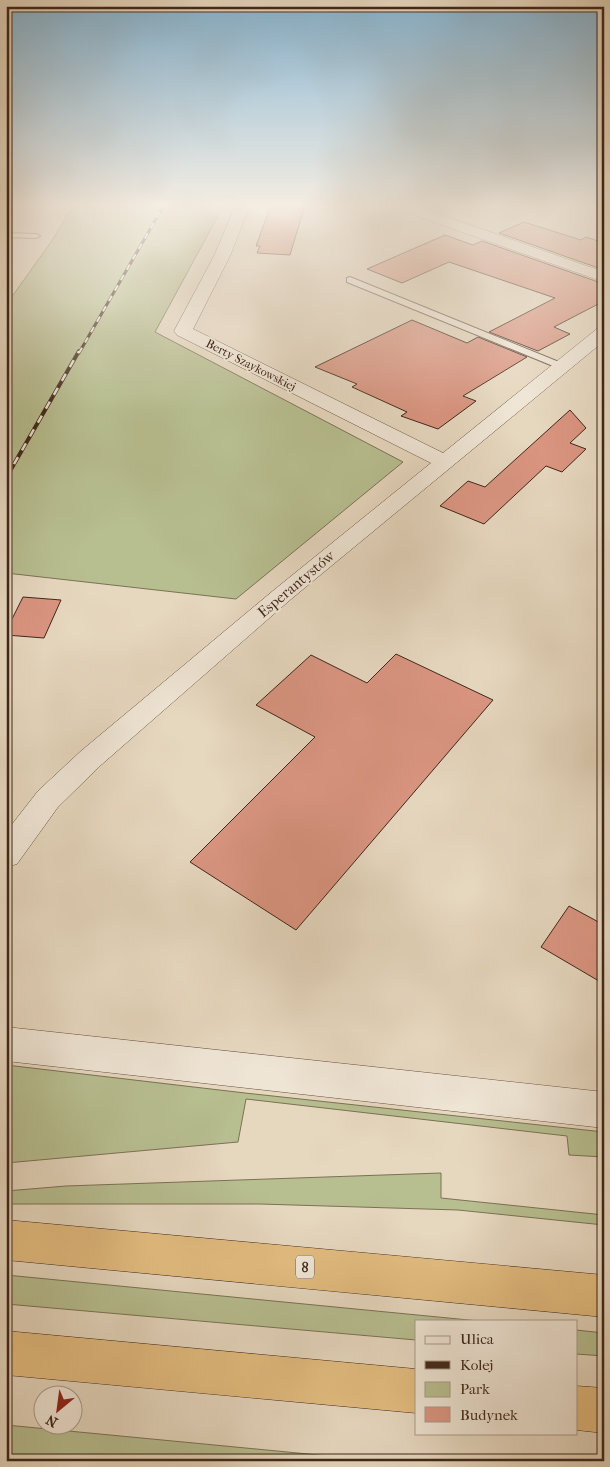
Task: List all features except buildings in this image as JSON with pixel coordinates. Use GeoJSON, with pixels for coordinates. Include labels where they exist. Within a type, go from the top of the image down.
{"type":"FeatureCollection","features":[{"type":"Feature","properties":{"kind":"highway","name":"8"},"geometry":{"type":"LineString","coordinates":[[6,1240],[604,1296]]}},
{"type":"Feature","properties":{"kind":"highway"},"geometry":{"type":"LineString","coordinates":[[6,1353],[415,1390]]}},
{"type":"Feature","properties":{"kind":"highway"},"geometry":{"type":"LineString","coordinates":[[578,1408],[604,1411]]}},
{"type":"Feature","properties":{"kind":"street","name":"Berty Szaykowskiej"},"geometry":{"type":"LineString","coordinates":[[213,273],[183,331],[445,462]]}},
{"type":"Feature","properties":{"kind":"street","name":"Esperantystów"},"geometry":{"type":"LineString","coordinates":[[6,855],[48,799],[92,758],[275,601],[604,332]]}},
{"type":"Feature","properties":{"kind":"street"},"geometry":{"type":"LineString","coordinates":[[6,1044],[604,1110]]}},
{"type":"Feature","properties":{"kind":"lane"},"geometry":{"type":"LineString","coordinates":[[350,280],[562,366]]}},
{"type":"Feature","properties":{"kind":"green space"},"geometry":{"type":"Polygon","coordinates":[[[29,273],[187,273],[155,332],[403,462],[236,599],[6,573],[6,305],[29,273]]]}},
{"type":"Feature","properties":{"kind":"green space"},"geometry":{"type":"Polygon","coordinates":[[[6,1065],[604,1132],[604,1157],[569,1155],[567,1136],[246,1099],[238,1142],[6,1163],[6,1065]]]}},
{"type":"Feature","properties":{"kind":"green space"},"geometry":{"type":"Polygon","coordinates":[[[441,1173],[441,1198],[604,1215],[604,1225],[458,1210],[260,1204],[6,1204],[6,1191],[66,1186],[441,1173]]]}},
{"type":"Feature","properties":{"kind":"green space"},"geometry":{"type":"Polygon","coordinates":[[[6,1275],[469,1320],[415,1320],[415,1340],[6,1304],[6,1275]]]}},
{"type":"Feature","properties":{"kind":"green space"},"geometry":{"type":"Polygon","coordinates":[[[578,1330],[604,1333],[604,1356],[578,1354],[578,1330]]]}},
{"type":"Feature","properties":{"kind":"green space"},"geometry":{"type":"Polygon","coordinates":[[[6,1425],[32,1427],[32,1434],[82,1434],[82,1432],[381,1461],[6,1461],[6,1425]]]}},
{"type":"Feature","properties":{"kind":"railway"},"geometry":{"type":"LineString","coordinates":[[79,353],[125,273]]}},
{"type":"Feature","properties":{"kind":"railway"},"geometry":{"type":"LineString","coordinates":[[6,478],[79,351]]}}]}
